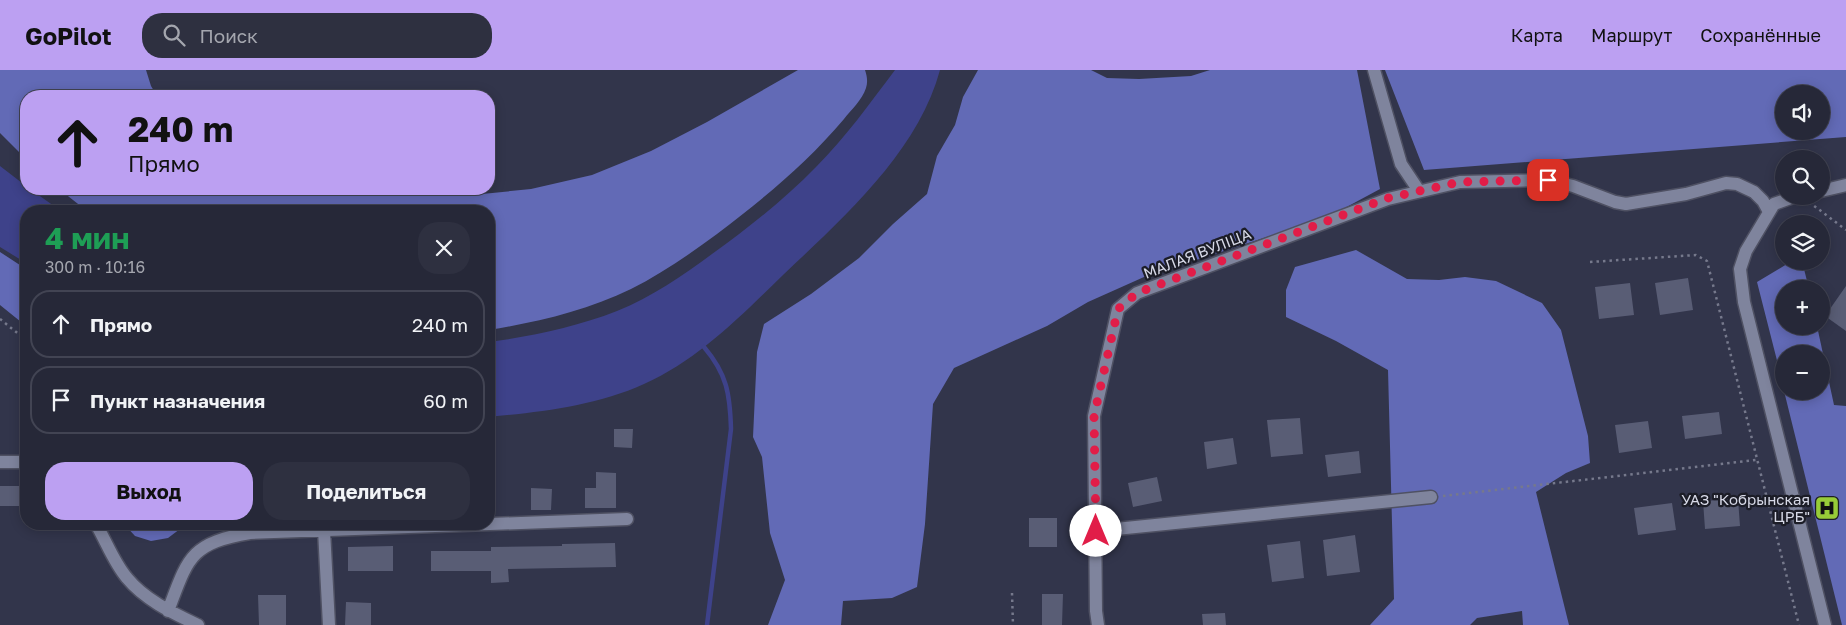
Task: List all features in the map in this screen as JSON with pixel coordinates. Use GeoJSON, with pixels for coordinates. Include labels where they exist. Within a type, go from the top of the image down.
{"type":"FeatureCollection","features":[{"type":"Feature","properties":{"kind":"street"},"geometry":{"type":"LineString","coordinates":[[1374,70],[1401,164],[1419,192]]}},
{"type":"Feature","properties":{"kind":"street","name":"МАЛАЯ ВУЛІЦА"},"geometry":{"type":"LineString","coordinates":[[1098,625],[1096,611],[1094,416],[1118,309],[1137,293],[1388,198],[1460,182],[1548,180],[1573,186],[1615,202],[1626,204],[1686,194],[1726,183],[1737,184],[1754,192],[1763,201],[1769,212]]}},
{"type":"Feature","properties":{"kind":"street"},"geometry":{"type":"LineString","coordinates":[[1830,189],[1846,185]]}},
{"type":"Feature","properties":{"kind":"street"},"geometry":{"type":"LineString","coordinates":[[1775,204],[1746,251],[1740,269],[1740,279],[1744,302],[1825,625]]}},
{"type":"Feature","properties":{"kind":"street"},"geometry":{"type":"LineString","coordinates":[[0,462],[20,462]]}},
{"type":"Feature","properties":{"kind":"street"},"geometry":{"type":"LineString","coordinates":[[1096,531],[1431,497]]}},
{"type":"Feature","properties":{"kind":"street"},"geometry":{"type":"LineString","coordinates":[[495,524],[627,519]]}},
{"type":"Feature","properties":{"kind":"street"},"geometry":{"type":"LineString","coordinates":[[99,530],[126,577],[134,586],[168,611],[198,625]]}},
{"type":"Feature","properties":{"kind":"street"},"geometry":{"type":"LineString","coordinates":[[168,611],[182,574],[190,560],[210,542],[228,536],[250,533],[324,530],[329,625]]}},
{"type":"Feature","properties":{"kind":"path"},"geometry":{"type":"LineString","coordinates":[[1813,205],[1846,230]]}},
{"type":"Feature","properties":{"kind":"path"},"geometry":{"type":"LineString","coordinates":[[1590,262],[1696,255],[1706,261],[1799,625]]}},
{"type":"Feature","properties":{"kind":"path"},"geometry":{"type":"LineString","coordinates":[[0,319],[20,335]]}},
{"type":"Feature","properties":{"kind":"path"},"geometry":{"type":"LineString","coordinates":[[1431,497],[1756,460]]}},
{"type":"Feature","properties":{"kind":"path"},"geometry":{"type":"LineString","coordinates":[[1012,593],[1013,625]]}},
{"type":"Feature","properties":{"kind":"shaded area"},"geometry":{"type":"Polygon","coordinates":[[[0,70],[146,70],[153,90],[20,90],[20,153],[0,133],[0,70]]]}},
{"type":"Feature","properties":{"kind":"shaded area"},"geometry":{"type":"Polygon","coordinates":[[[798,70],[865,70],[867,86],[859,101],[815,151],[767,194],[696,249],[642,283],[597,304],[561,315],[495,329],[495,205],[79,205],[67,195],[495,195],[495,193],[531,189],[592,175],[651,151],[707,122],[798,70]]]}},
{"type":"Feature","properties":{"kind":"shaded area"},"geometry":{"type":"Polygon","coordinates":[[[895,70],[940,70],[929,100],[915,129],[876,182],[830,230],[751,306],[701,350],[664,374],[626,392],[568,407],[495,416],[495,341],[522,337],[586,322],[617,311],[655,293],[726,244],[779,202],[827,156],[895,70]]]}},
{"type":"Feature","properties":{"kind":"shaded area"},"geometry":{"type":"Polygon","coordinates":[[[978,70],[1091,70],[1107,78],[1139,79],[1191,76],[1210,70],[1357,70],[1380,189],[1328,217],[1144,277],[1088,302],[1047,326],[954,368],[933,404],[925,524],[917,587],[892,598],[843,601],[841,625],[768,625],[785,580],[770,533],[762,457],[753,437],[757,352],[764,324],[811,294],[859,258],[927,194],[937,156],[955,125],[963,97],[978,70]]]}},
{"type":"Feature","properties":{"kind":"shaded area"},"geometry":{"type":"Polygon","coordinates":[[[1385,70],[1846,70],[1846,137],[1830,138],[1830,85],[1775,85],[1775,140],[1808,140],[1424,170],[1385,70]]]}},
{"type":"Feature","properties":{"kind":"shaded area"},"geometry":{"type":"Polygon","coordinates":[[[0,166],[20,181],[20,195],[38,195],[53,205],[20,205],[20,259],[0,247],[0,166]]]}},
{"type":"Feature","properties":{"kind":"shaded area"},"geometry":{"type":"Polygon","coordinates":[[[1356,250],[1407,279],[1439,280],[1465,277],[1496,281],[1542,303],[1561,330],[1588,436],[1590,463],[1566,473],[1536,492],[1569,625],[1523,625],[1522,611],[1477,618],[1470,625],[1370,625],[1394,599],[1388,370],[1336,341],[1286,317],[1286,290],[1295,267],[1356,250]]]}},
{"type":"Feature","properties":{"kind":"shaded area"},"geometry":{"type":"Polygon","coordinates":[[[0,252],[20,265],[20,321],[0,305],[0,252]]]}},
{"type":"Feature","properties":{"kind":"shaded area"},"geometry":{"type":"Polygon","coordinates":[[[1777,270],[1804,270],[1807,280],[1775,280],[1775,335],[1819,335],[1821,345],[1775,345],[1775,353],[1757,282],[1777,270]]]}},
{"type":"Feature","properties":{"kind":"shaded area"},"geometry":{"type":"Polygon","coordinates":[[[1830,386],[1834,405],[1846,406],[1846,625],[1842,625],[1786,400],[1830,400],[1830,386]]]}},
{"type":"Feature","properties":{"kind":"shaded area"},"geometry":{"type":"Polygon","coordinates":[[[130,530],[179,530],[168,538],[151,541],[135,536],[130,530]]]}},
{"type":"Feature","properties":{"kind":"building"},"geometry":{"type":"Polygon","coordinates":[[[1688,278],[1693,310],[1660,315],[1655,283],[1688,278]]]}},
{"type":"Feature","properties":{"kind":"building"},"geometry":{"type":"Polygon","coordinates":[[[1630,283],[1634,315],[1599,319],[1595,287],[1630,283]]]}},
{"type":"Feature","properties":{"kind":"building"},"geometry":{"type":"Polygon","coordinates":[[[1846,286],[1846,331],[1830,320],[1830,309],[1846,286]]]}},
{"type":"Feature","properties":{"kind":"building"},"geometry":{"type":"Polygon","coordinates":[[[1719,412],[1722,434],[1685,439],[1682,416],[1719,412]]]}},
{"type":"Feature","properties":{"kind":"building"},"geometry":{"type":"Polygon","coordinates":[[[1300,418],[1303,454],[1271,457],[1267,420],[1300,418]]]}},
{"type":"Feature","properties":{"kind":"building"},"geometry":{"type":"Polygon","coordinates":[[[1648,421],[1652,448],[1619,453],[1615,425],[1648,421]]]}},
{"type":"Feature","properties":{"kind":"building"},"geometry":{"type":"Polygon","coordinates":[[[614,429],[633,429],[632,448],[614,447],[614,429]]]}},
{"type":"Feature","properties":{"kind":"building"},"geometry":{"type":"Polygon","coordinates":[[[1233,438],[1237,464],[1207,469],[1204,442],[1233,438]]]}},
{"type":"Feature","properties":{"kind":"building"},"geometry":{"type":"Polygon","coordinates":[[[1359,451],[1361,473],[1328,477],[1325,455],[1359,451]]]}},
{"type":"Feature","properties":{"kind":"building"},"geometry":{"type":"Polygon","coordinates":[[[596,472],[616,473],[616,508],[585,508],[585,488],[596,488],[596,472]]]}},
{"type":"Feature","properties":{"kind":"building"},"geometry":{"type":"Polygon","coordinates":[[[1157,477],[1162,501],[1133,507],[1128,483],[1157,477]]]}},
{"type":"Feature","properties":{"kind":"building"},"geometry":{"type":"Polygon","coordinates":[[[0,486],[20,486],[20,506],[0,506],[0,486]]]}},
{"type":"Feature","properties":{"kind":"building"},"geometry":{"type":"Polygon","coordinates":[[[531,488],[552,489],[551,510],[531,510],[531,488]]]}},
{"type":"Feature","properties":{"kind":"building"},"geometry":{"type":"Polygon","coordinates":[[[1738,499],[1740,526],[1705,529],[1703,501],[1738,499]]]}},
{"type":"Feature","properties":{"kind":"building"},"geometry":{"type":"Polygon","coordinates":[[[1672,503],[1676,530],[1638,535],[1634,508],[1672,503]]]}},
{"type":"Feature","properties":{"kind":"building"},"geometry":{"type":"Polygon","coordinates":[[[1029,518],[1057,518],[1057,547],[1029,547],[1029,518]]]}},
{"type":"Feature","properties":{"kind":"building"},"geometry":{"type":"Polygon","coordinates":[[[1355,535],[1360,572],[1327,576],[1323,540],[1355,535]]]}},
{"type":"Feature","properties":{"kind":"building"},"geometry":{"type":"Polygon","coordinates":[[[1300,541],[1304,578],[1272,582],[1267,545],[1300,541]]]}},
{"type":"Feature","properties":{"kind":"building"},"geometry":{"type":"Polygon","coordinates":[[[615,543],[616,567],[508,569],[509,582],[491,583],[491,571],[431,571],[431,551],[491,551],[491,547],[615,543]]]}},
{"type":"Feature","properties":{"kind":"building"},"geometry":{"type":"Polygon","coordinates":[[[393,546],[393,571],[348,571],[348,547],[393,546]]]}},
{"type":"Feature","properties":{"kind":"building"},"geometry":{"type":"Polygon","coordinates":[[[1042,594],[1063,594],[1062,625],[1042,625],[1042,594]]]}},
{"type":"Feature","properties":{"kind":"building"},"geometry":{"type":"Polygon","coordinates":[[[258,595],[286,595],[286,625],[259,625],[258,595]]]}},
{"type":"Feature","properties":{"kind":"building"},"geometry":{"type":"Polygon","coordinates":[[[346,602],[371,603],[371,625],[345,625],[346,602]]]}},
{"type":"Feature","properties":{"kind":"building"},"geometry":{"type":"Polygon","coordinates":[[[1225,613],[1226,625],[1203,625],[1202,614],[1225,613]]]}},
{"type":"Feature","properties":{"kind":"waterway"},"geometry":{"type":"LineString","coordinates":[[704,347],[718,366],[726,385],[730,405],[731,429],[707,625]]}},
{"type":"Feature","properties":{"kind":"place","name":"УАЗ \"Кобрынская ЦРБ\""},"geometry":{"type":"Point","coordinates":[1827,508]}},
{"type":"Feature","properties":{"kind":"route"},"geometry":{"type":"LineString","coordinates":[[1096,531],[1094,416],[1118,309],[1137,293],[1388,198],[1460,182],[1548,180]]}}]}
